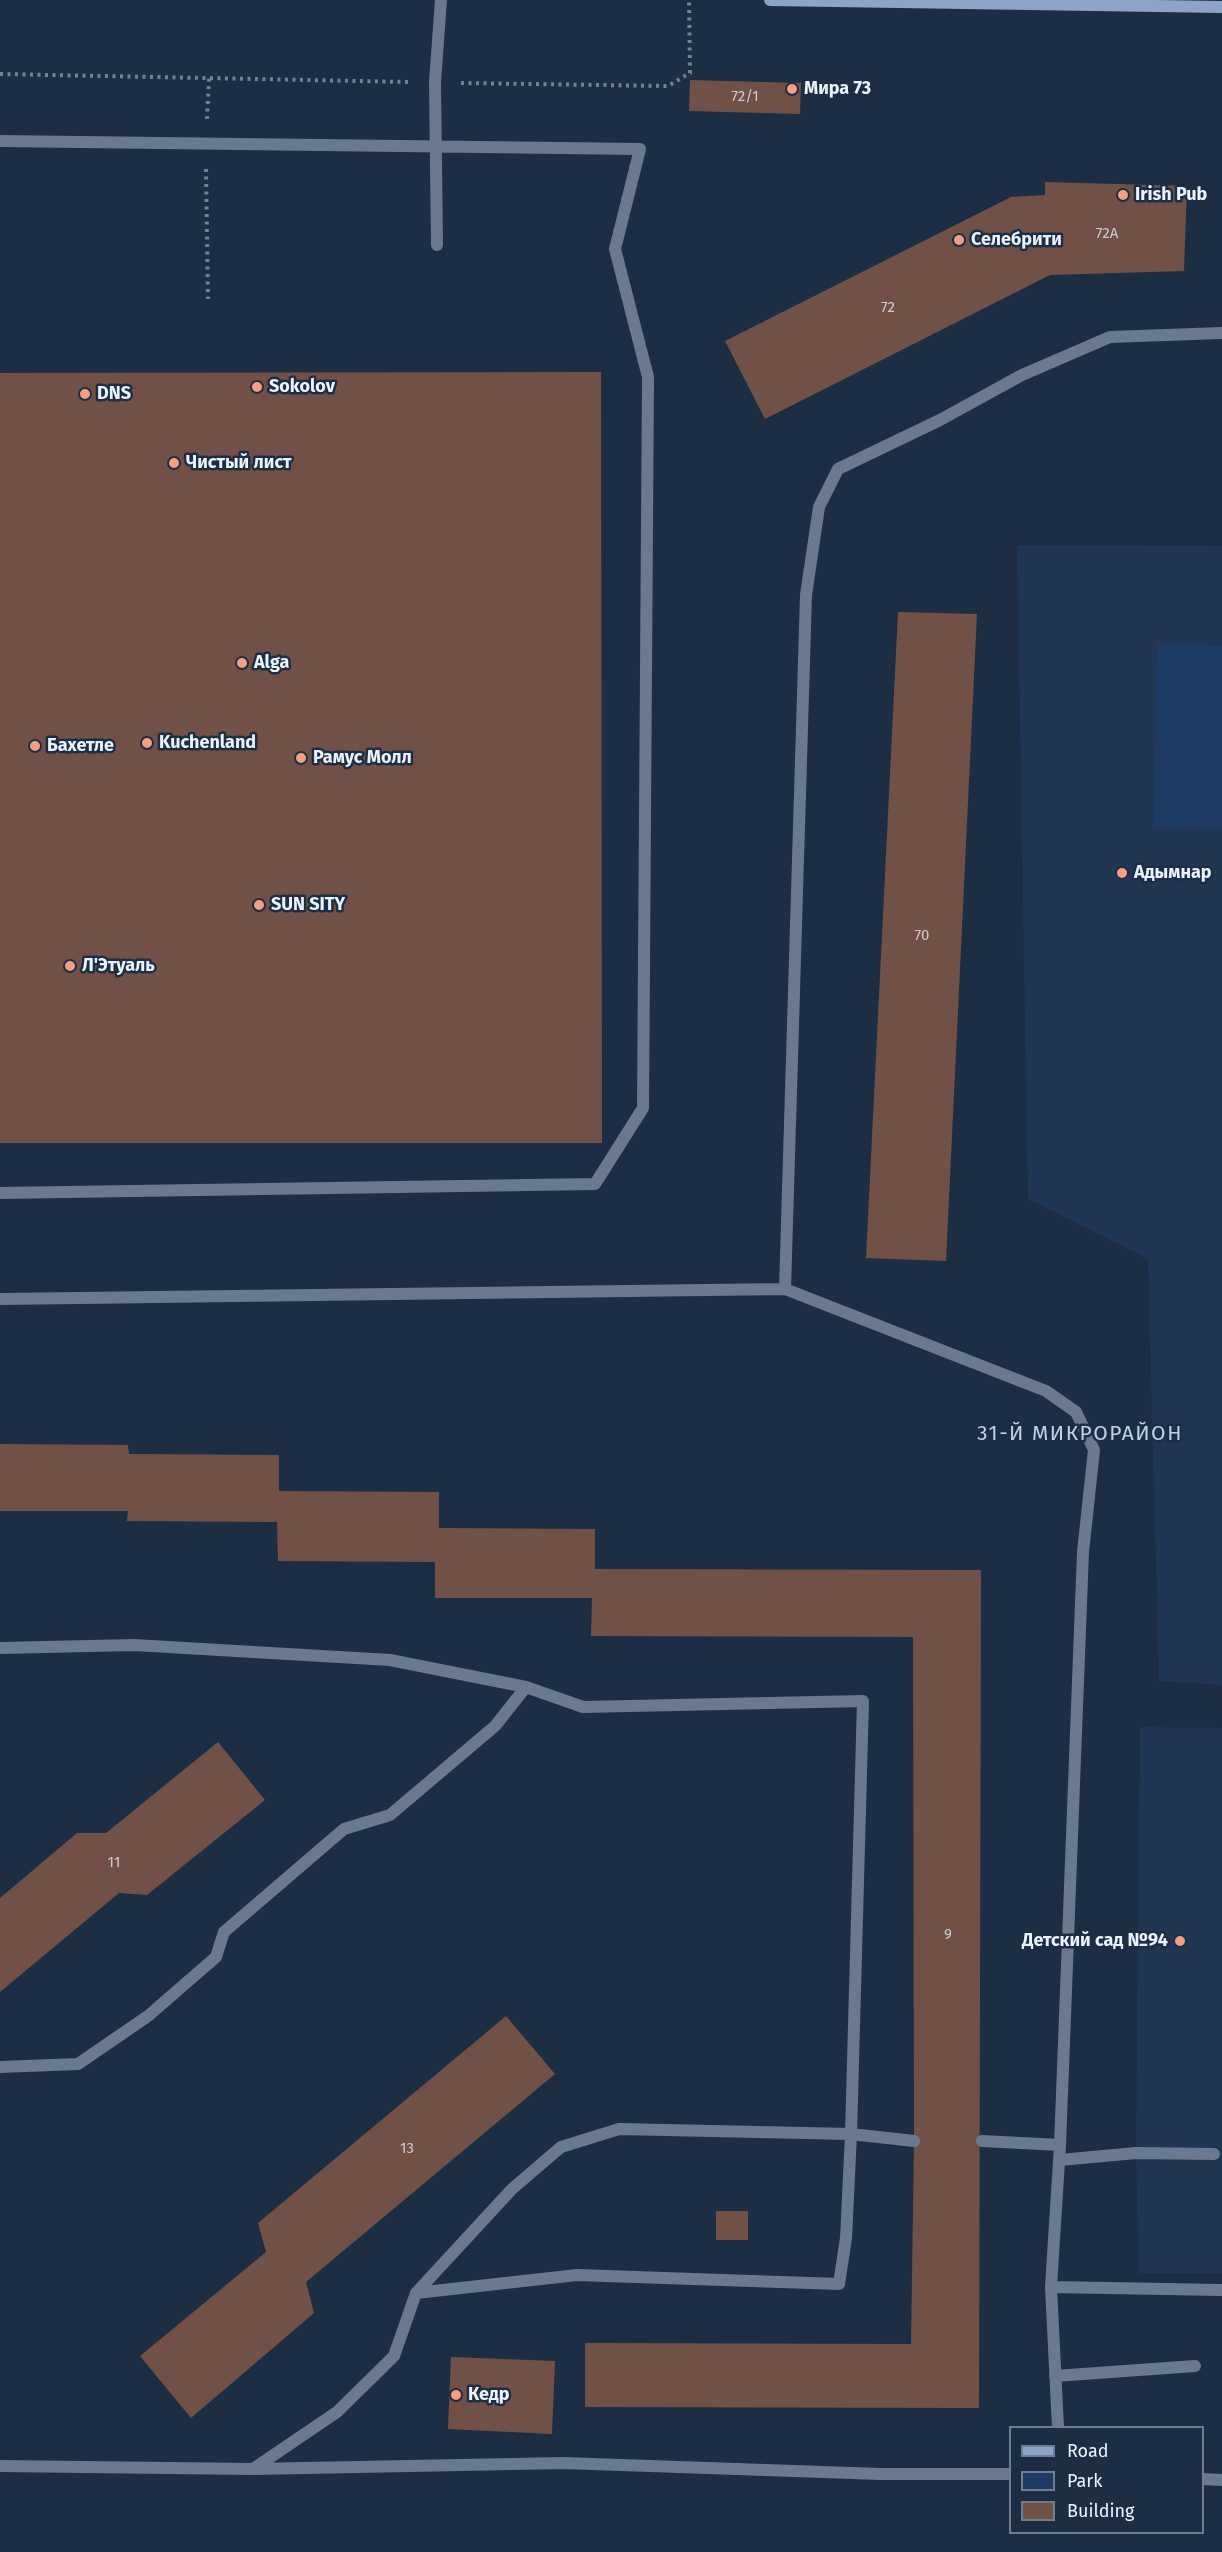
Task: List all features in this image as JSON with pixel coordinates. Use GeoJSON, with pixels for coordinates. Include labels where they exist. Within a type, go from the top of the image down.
{"type":"FeatureCollection","features":[{"type":"Feature","properties":{"kind":"main road"},"geometry":{"type":"LineString","coordinates":[[770,0],[1222,7]]}},
{"type":"Feature","properties":{"kind":"lane"},"geometry":{"type":"LineString","coordinates":[[437,245],[435,82],[441,0]]}},
{"type":"Feature","properties":{"kind":"lane"},"geometry":{"type":"LineString","coordinates":[[0,141],[640,149],[615,249],[648,377],[643,1108],[595,1184],[0,1193]]}},
{"type":"Feature","properties":{"kind":"lane"},"geometry":{"type":"LineString","coordinates":[[785,1289],[806,595],[819,507],[838,469],[940,420],[1022,375],[1100,341],[1110,337],[1222,333]]}},
{"type":"Feature","properties":{"kind":"lane"},"geometry":{"type":"LineString","coordinates":[[0,1299],[785,1289],[1046,1391],[1076,1412],[1094,1450],[1083,1552],[1060,2160],[1051,2287],[1058,2426]]}},
{"type":"Feature","properties":{"kind":"lane"},"geometry":{"type":"LineString","coordinates":[[0,1648],[134,1645],[390,1660],[526,1687],[584,1707],[863,1701],[851,2134],[846,2238],[839,2284],[577,2275],[416,2293]]}},
{"type":"Feature","properties":{"kind":"lane"},"geometry":{"type":"LineString","coordinates":[[0,2067],[78,2064],[148,2016],[216,1957],[225,1932],[344,1829],[390,1815],[495,1726],[526,1687]]}},
{"type":"Feature","properties":{"kind":"lane"},"geometry":{"type":"LineString","coordinates":[[254,2469],[337,2412],[394,2356],[416,2293],[512,2188],[561,2147],[619,2129],[851,2134],[914,2141]]}},
{"type":"Feature","properties":{"kind":"lane"},"geometry":{"type":"LineString","coordinates":[[982,2141],[1060,2145]]}},
{"type":"Feature","properties":{"kind":"lane"},"geometry":{"type":"LineString","coordinates":[[1060,2160],[1136,2153],[1214,2154]]}},
{"type":"Feature","properties":{"kind":"lane"},"geometry":{"type":"LineString","coordinates":[[1051,2287],[1222,2290]]}},
{"type":"Feature","properties":{"kind":"lane"},"geometry":{"type":"LineString","coordinates":[[1055,2376],[1195,2366]]}},
{"type":"Feature","properties":{"kind":"lane"},"geometry":{"type":"LineString","coordinates":[[0,2466],[254,2469],[564,2463],[880,2474],[1009,2474]]}},
{"type":"Feature","properties":{"kind":"lane"},"geometry":{"type":"LineString","coordinates":[[1204,2479],[1222,2480]]}},
{"type":"Feature","properties":{"kind":"path"},"geometry":{"type":"LineString","coordinates":[[0,74],[668,86],[690,73],[688,0]]}},
{"type":"Feature","properties":{"kind":"path"},"geometry":{"type":"LineString","coordinates":[[208,298],[206,144],[209,78]]}},
{"type":"Feature","properties":{"kind":"shaded area","name":"Адымнар"},"geometry":{"type":"Polygon","coordinates":[[[1017,545],[1222,546],[1222,1685],[1159,1681],[1148,1259],[1028,1199],[1017,545]]]}},
{"type":"Feature","properties":{"kind":"shaded area","name":"Детский сад №94"},"geometry":{"type":"Polygon","coordinates":[[[1140,1727],[1222,1728],[1222,2273],[1139,2273],[1136,2153],[1140,1727]]]}},
{"type":"Feature","properties":{"kind":"green space"},"geometry":{"type":"Polygon","coordinates":[[[1157,644],[1222,646],[1222,830],[1153,828],[1157,644]]]}},
{"type":"Feature","properties":{"kind":"building"},"geometry":{"type":"Polygon","coordinates":[[[690,80],[801,83],[800,114],[689,111],[690,80]]]}},
{"type":"Feature","properties":{"kind":"building"},"geometry":{"type":"Polygon","coordinates":[[[1045,182],[1187,186],[1184,271],[1050,275],[765,419],[725,341],[1011,197],[1045,195],[1045,182]]]}},
{"type":"Feature","properties":{"kind":"building","name":"Рамус Молл"},"geometry":{"type":"Polygon","coordinates":[[[601,372],[602,1143],[0,1143],[0,373],[601,372]]]}},
{"type":"Feature","properties":{"kind":"building"},"geometry":{"type":"Polygon","coordinates":[[[898,612],[977,614],[946,1261],[866,1258],[898,612]]]}},
{"type":"Feature","properties":{"kind":"building"},"geometry":{"type":"Polygon","coordinates":[[[0,1444],[128,1445],[129,1454],[279,1455],[279,1491],[439,1492],[439,1528],[595,1529],[595,1569],[981,1570],[979,2408],[585,2407],[585,2343],[911,2344],[914,2141],[913,1637],[591,1636],[592,1598],[435,1598],[435,1562],[278,1561],[277,1522],[127,1521],[128,1511],[0,1511],[0,1444]]]}},
{"type":"Feature","properties":{"kind":"building"},"geometry":{"type":"Polygon","coordinates":[[[218,1742],[265,1800],[147,1895],[119,1893],[0,1992],[0,1898],[77,1833],[106,1833],[218,1742]]]}},
{"type":"Feature","properties":{"kind":"building"},"geometry":{"type":"Polygon","coordinates":[[[506,2016],[555,2074],[306,2282],[314,2313],[191,2418],[140,2356],[266,2252],[258,2223],[506,2016]]]}},
{"type":"Feature","properties":{"kind":"building"},"geometry":{"type":"Polygon","coordinates":[[[716,2211],[748,2211],[748,2240],[716,2240],[716,2211]]]}},
{"type":"Feature","properties":{"kind":"building"},"geometry":{"type":"Polygon","coordinates":[[[451,2357],[555,2361],[552,2434],[448,2429],[451,2357]]]}},
{"type":"Feature","properties":{"kind":"place","name":"Мира 73"},"geometry":{"type":"Point","coordinates":[792,89]}},
{"type":"Feature","properties":{"kind":"place","name":"Irish Pub"},"geometry":{"type":"Point","coordinates":[1123,195]}},
{"type":"Feature","properties":{"kind":"place","name":"Селебрити"},"geometry":{"type":"Point","coordinates":[959,240]}},
{"type":"Feature","properties":{"kind":"place","name":"Sokolov"},"geometry":{"type":"Point","coordinates":[257,387]}},
{"type":"Feature","properties":{"kind":"place","name":"DNS"},"geometry":{"type":"Point","coordinates":[85,394]}},
{"type":"Feature","properties":{"kind":"place","name":"Чистый лист"},"geometry":{"type":"Point","coordinates":[174,463]}},
{"type":"Feature","properties":{"kind":"place","name":"Alga"},"geometry":{"type":"Point","coordinates":[242,663]}},
{"type":"Feature","properties":{"kind":"place","name":"Kuchenland"},"geometry":{"type":"Point","coordinates":[147,743]}},
{"type":"Feature","properties":{"kind":"place","name":"Бахетле"},"geometry":{"type":"Point","coordinates":[35,746]}},
{"type":"Feature","properties":{"kind":"place","name":"Рамус Молл"},"geometry":{"type":"Point","coordinates":[301,758]}},
{"type":"Feature","properties":{"kind":"place","name":"Адымнар"},"geometry":{"type":"Point","coordinates":[1122,873]}},
{"type":"Feature","properties":{"kind":"place","name":"SUN SITY"},"geometry":{"type":"Point","coordinates":[259,905]}},
{"type":"Feature","properties":{"kind":"place","name":"Л'Этуаль"},"geometry":{"type":"Point","coordinates":[70,966]}},
{"type":"Feature","properties":{"kind":"place","name":"Детский сад №94"},"geometry":{"type":"Point","coordinates":[1180,1941]}},
{"type":"Feature","properties":{"kind":"place","name":"Кедр"},"geometry":{"type":"Point","coordinates":[456,2395]}},
{"type":"Feature","properties":{"kind":"district","name":"31-Й МИКРОРАЙОН"},"geometry":{"type":"Point","coordinates":[1080,1434]}}]}
